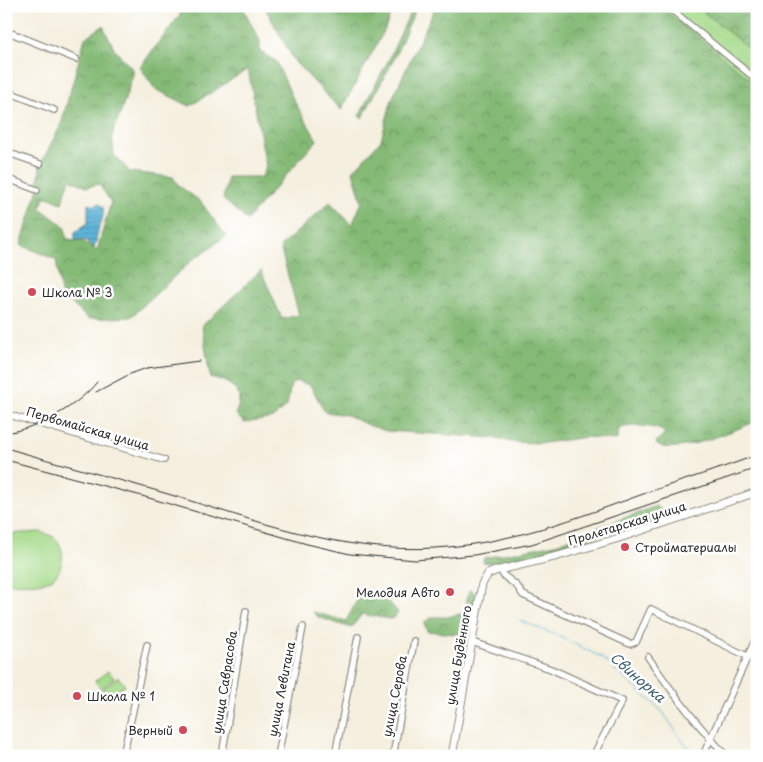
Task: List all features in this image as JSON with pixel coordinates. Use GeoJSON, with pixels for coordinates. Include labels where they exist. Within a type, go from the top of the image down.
{"type":"FeatureCollection","features":[{"type":"Feature","properties":{"kind":"main road","name":"Пролетарская улица"},"geometry":{"type":"LineString","coordinates":[[502,569],[610,541],[757,492]]}},
{"type":"Feature","properties":{"kind":"main road","name":"улица Будённого"},"geometry":{"type":"LineString","coordinates":[[452,756],[484,579],[490,573],[502,569]]}},
{"type":"Feature","properties":{"kind":"street"},"geometry":{"type":"LineString","coordinates":[[667,6],[757,80]]}},
{"type":"Feature","properties":{"kind":"street"},"geometry":{"type":"LineString","coordinates":[[6,31],[76,59]]}},
{"type":"Feature","properties":{"kind":"street"},"geometry":{"type":"LineString","coordinates":[[6,91],[54,110]]}},
{"type":"Feature","properties":{"kind":"street"},"geometry":{"type":"LineString","coordinates":[[6,152],[40,164]]}},
{"type":"Feature","properties":{"kind":"street"},"geometry":{"type":"LineString","coordinates":[[6,178],[37,190]]}},
{"type":"Feature","properties":{"kind":"street","name":"Первомайская улица"},"geometry":{"type":"LineString","coordinates":[[6,414],[164,460]]}},
{"type":"Feature","properties":{"kind":"street"},"geometry":{"type":"LineString","coordinates":[[502,569],[503,575],[517,586],[523,595],[630,644],[636,642],[651,609],[757,660]]}},
{"type":"Feature","properties":{"kind":"street","name":"улица Саврасова"},"geometry":{"type":"LineString","coordinates":[[222,756],[246,611]]}},
{"type":"Feature","properties":{"kind":"street","name":"улица Левитана"},"geometry":{"type":"LineString","coordinates":[[278,756],[302,627]]}},
{"type":"Feature","properties":{"kind":"street"},"geometry":{"type":"LineString","coordinates":[[705,751],[757,636]]}},
{"type":"Feature","properties":{"kind":"street"},"geometry":{"type":"LineString","coordinates":[[336,756],[358,637]]}},
{"type":"Feature","properties":{"kind":"street","name":"улица Серова"},"geometry":{"type":"LineString","coordinates":[[392,756],[414,640]]}},
{"type":"Feature","properties":{"kind":"street"},"geometry":{"type":"LineString","coordinates":[[472,642],[552,670],[622,701],[593,756]]}},
{"type":"Feature","properties":{"kind":"street"},"geometry":{"type":"LineString","coordinates":[[123,756],[147,645]]}},
{"type":"Feature","properties":{"kind":"street"},"geometry":{"type":"LineString","coordinates":[[648,657],[675,697],[710,739],[727,756]]}},
{"type":"Feature","properties":{"kind":"green space"},"geometry":{"type":"Polygon","coordinates":[[[181,6],[242,6],[260,41],[260,52],[276,61],[293,99],[317,140],[247,220],[223,199],[228,177],[262,177],[266,166],[248,69],[190,106],[155,89],[140,67],[180,15],[181,6]]]}},
{"type":"Feature","properties":{"kind":"green space"},"geometry":{"type":"Polygon","coordinates":[[[264,6],[394,6],[384,31],[341,110],[295,62],[264,6]]]}},
{"type":"Feature","properties":{"kind":"green space"},"geometry":{"type":"Polygon","coordinates":[[[413,6],[417,6],[392,63],[362,118],[359,116],[390,57],[413,6]]]}},
{"type":"Feature","properties":{"kind":"green space"},"geometry":{"type":"Polygon","coordinates":[[[436,6],[659,6],[757,85],[757,421],[707,440],[678,447],[657,445],[656,442],[665,433],[656,428],[643,426],[629,426],[619,429],[617,439],[615,440],[587,437],[544,443],[512,442],[495,438],[386,431],[347,415],[325,412],[310,385],[297,381],[291,384],[287,406],[273,418],[244,423],[236,414],[239,402],[237,391],[221,380],[210,377],[202,326],[261,270],[282,319],[299,315],[280,247],[330,202],[352,225],[362,202],[353,171],[381,140],[392,99],[436,6]]]}},
{"type":"Feature","properties":{"kind":"green space"},"geometry":{"type":"Polygon","coordinates":[[[657,6],[698,6],[757,54],[757,87],[657,6]]]}},
{"type":"Feature","properties":{"kind":"green space"},"geometry":{"type":"Polygon","coordinates":[[[696,6],[757,6],[757,55],[696,6]]]}},
{"type":"Feature","properties":{"kind":"green space"},"geometry":{"type":"Polygon","coordinates":[[[103,26],[115,50],[134,71],[112,134],[114,155],[130,172],[173,177],[179,186],[200,201],[226,236],[191,261],[131,317],[88,319],[61,293],[56,260],[21,245],[38,189],[40,165],[61,125],[85,38],[103,26]],[[70,179],[62,203],[45,196],[40,208],[65,227],[67,239],[83,241],[97,251],[111,202],[99,184],[87,187],[70,179]]]}},
{"type":"Feature","properties":{"kind":"green space"},"geometry":{"type":"Polygon","coordinates":[[[656,506],[664,512],[665,518],[594,537],[521,560],[496,563],[483,562],[484,558],[556,544],[656,506]]]}},
{"type":"Feature","properties":{"kind":"green space"},"geometry":{"type":"Polygon","coordinates":[[[40,532],[55,538],[59,543],[62,560],[58,572],[46,582],[6,584],[6,534],[40,532]]]}},
{"type":"Feature","properties":{"kind":"green space"},"geometry":{"type":"Polygon","coordinates":[[[369,589],[382,595],[398,612],[395,617],[390,619],[362,614],[351,628],[318,617],[313,612],[346,621],[361,593],[369,589]]]}},
{"type":"Feature","properties":{"kind":"green space"},"geometry":{"type":"Polygon","coordinates":[[[470,589],[474,592],[475,609],[469,634],[427,631],[424,623],[432,617],[447,617],[465,613],[470,589]]]}},
{"type":"Feature","properties":{"kind":"green space"},"geometry":{"type":"Polygon","coordinates":[[[108,671],[114,678],[101,689],[95,681],[108,671]]]}},
{"type":"Feature","properties":{"kind":"green space"},"geometry":{"type":"Polygon","coordinates":[[[118,677],[125,685],[108,698],[102,690],[118,677]]]}},
{"type":"Feature","properties":{"kind":"water"},"geometry":{"type":"Polygon","coordinates":[[[98,203],[103,207],[103,214],[94,248],[87,241],[80,239],[75,241],[75,232],[88,223],[88,204],[95,206],[98,203]]]}},
{"type":"Feature","properties":{"kind":"waterway","name":"Свинорка"},"geometry":{"type":"LineString","coordinates":[[521,621],[558,636],[601,657],[662,711],[684,743],[698,756]]}},
{"type":"Feature","properties":{"kind":"railway"},"geometry":{"type":"LineString","coordinates":[[96,392],[130,374],[147,368],[199,361]]}},
{"type":"Feature","properties":{"kind":"railway"},"geometry":{"type":"LineString","coordinates":[[6,433],[31,426],[56,415],[79,400],[97,382]]}},
{"type":"Feature","properties":{"kind":"railway"},"geometry":{"type":"LineString","coordinates":[[6,448],[300,533],[367,546],[401,548],[462,546],[516,535],[568,520],[757,455]]}},
{"type":"Feature","properties":{"kind":"railway"},"geometry":{"type":"LineString","coordinates":[[6,460],[142,496],[307,544],[350,554],[415,560],[474,555],[532,544],[757,468]]}},
{"type":"Feature","properties":{"kind":"place","name":"Школа № 3"},"geometry":{"type":"Point","coordinates":[32,292]}},
{"type":"Feature","properties":{"kind":"place","name":"Стройматериалы"},"geometry":{"type":"Point","coordinates":[625,547]}},
{"type":"Feature","properties":{"kind":"place","name":"Мелодия Авто"},"geometry":{"type":"Point","coordinates":[450,592]}},
{"type":"Feature","properties":{"kind":"place","name":"Школа № 1"},"geometry":{"type":"Point","coordinates":[77,696]}},
{"type":"Feature","properties":{"kind":"place","name":"Верный"},"geometry":{"type":"Point","coordinates":[183,730]}}]}
